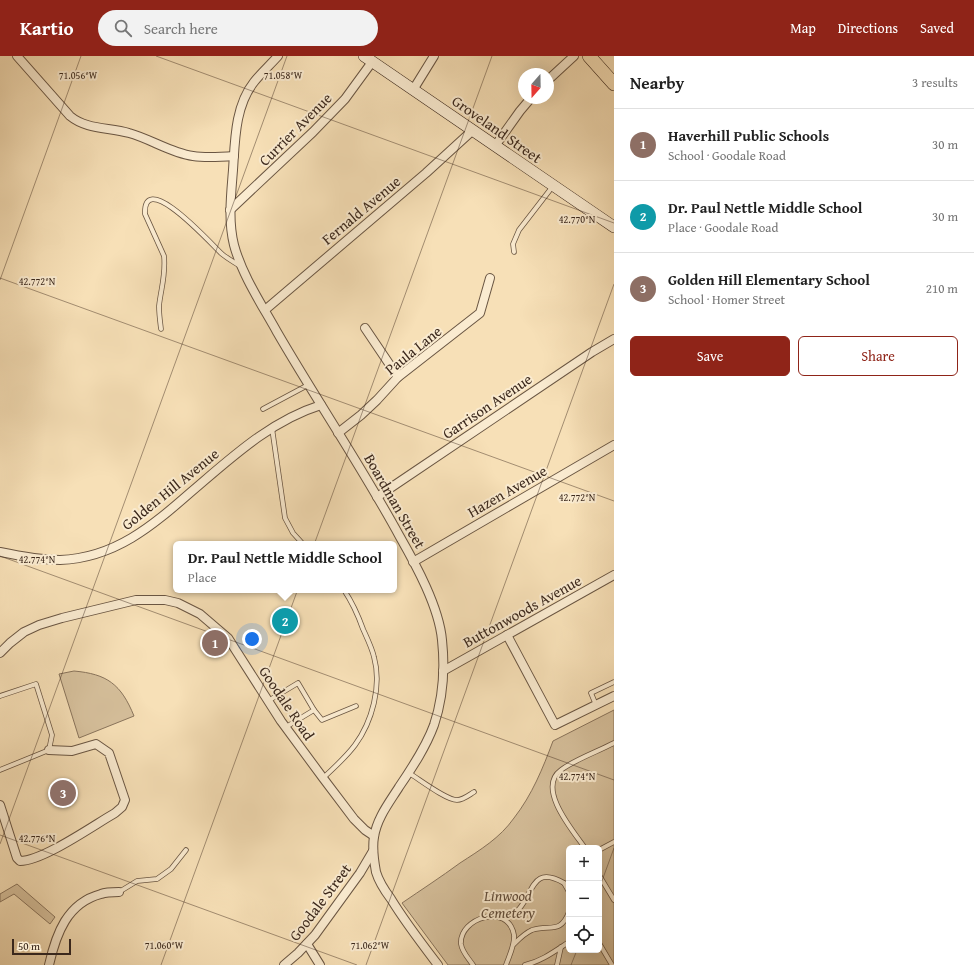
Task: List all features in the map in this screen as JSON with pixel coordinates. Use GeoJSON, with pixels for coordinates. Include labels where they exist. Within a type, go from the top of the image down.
{"type":"FeatureCollection","features":[{"type":"Feature","properties":{"kind":"main road"},"geometry":{"type":"LineString","coordinates":[[589,56],[614,84]]}},
{"type":"Feature","properties":{"kind":"main road","name":"Groveland Street"},"geometry":{"type":"LineString","coordinates":[[368,59],[614,227]]}},
{"type":"Feature","properties":{"kind":"street"},"geometry":{"type":"LineString","coordinates":[[18,56],[70,116],[81,123],[93,127],[129,133],[178,152],[193,156],[234,156]]}},
{"type":"Feature","properties":{"kind":"street","name":"Boardman Street"},"geometry":{"type":"LineString","coordinates":[[278,56],[253,82],[246,94],[238,119],[230,210],[232,237],[242,267],[265,310],[308,385],[377,497],[413,562],[434,609],[442,636],[443,671],[441,696],[433,726],[422,750],[383,813],[374,836],[373,851],[377,873],[382,885],[438,965]]}},
{"type":"Feature","properties":{"kind":"street"},"geometry":{"type":"LineString","coordinates":[[413,90],[434,56]]}},
{"type":"Feature","properties":{"kind":"street"},"geometry":{"type":"LineString","coordinates":[[554,74],[574,56]]}},
{"type":"Feature","properties":{"kind":"street","name":"Currier Avenue"},"geometry":{"type":"LineString","coordinates":[[230,210],[313,132],[345,99],[368,59]]}},
{"type":"Feature","properties":{"kind":"street"},"geometry":{"type":"LineString","coordinates":[[495,146],[526,104]]}},
{"type":"Feature","properties":{"kind":"street","name":"Fernald Avenue"},"geometry":{"type":"LineString","coordinates":[[265,310],[426,173],[473,130]]}},
{"type":"Feature","properties":{"kind":"street","name":"Paula Lane"},"geometry":{"type":"LineString","coordinates":[[338,433],[372,405],[398,377],[480,312],[490,278]]}},
{"type":"Feature","properties":{"kind":"street"},"geometry":{"type":"LineString","coordinates":[[366,328],[398,377]]}},
{"type":"Feature","properties":{"kind":"street","name":"Garrison Avenue"},"geometry":{"type":"LineString","coordinates":[[377,497],[592,352],[614,339]]}},
{"type":"Feature","properties":{"kind":"street","name":"Golden Hill Avenue"},"geometry":{"type":"LineString","coordinates":[[0,552],[60,560],[92,555],[117,547],[140,533],[244,447],[272,428],[304,410],[321,405]]}},
{"type":"Feature","properties":{"kind":"street","name":"Hazen Avenue"},"geometry":{"type":"LineString","coordinates":[[413,562],[614,445]]}},
{"type":"Feature","properties":{"kind":"street","name":"Buttonwoods Avenue"},"geometry":{"type":"LineString","coordinates":[[443,671],[614,575]]}},
{"type":"Feature","properties":{"kind":"street","name":"Goodale Road"},"geometry":{"type":"LineString","coordinates":[[0,652],[27,631],[39,625],[62,618],[136,600],[165,600],[178,603],[200,614],[228,638],[285,727],[354,819],[365,830],[374,836]]}},
{"type":"Feature","properties":{"kind":"street"},"geometry":{"type":"LineString","coordinates":[[507,635],[555,725],[614,696]]}},
{"type":"Feature","properties":{"kind":"street"},"geometry":{"type":"LineString","coordinates":[[0,805],[17,858],[20,861],[26,861],[53,850],[122,807],[125,800],[109,753],[103,748],[96,744],[72,751],[49,750]]}},
{"type":"Feature","properties":{"kind":"street","name":"Goodale Street"},"geometry":{"type":"LineString","coordinates":[[284,965],[315,935],[360,873],[373,851]]}},
{"type":"Feature","properties":{"kind":"street"},"geometry":{"type":"LineString","coordinates":[[49,965],[59,930],[79,904],[102,893],[119,892]]}},
{"type":"Feature","properties":{"kind":"street"},"geometry":{"type":"LineString","coordinates":[[307,944],[320,965]]}},
{"type":"Feature","properties":{"kind":"lane"},"geometry":{"type":"LineString","coordinates":[[514,252],[513,244],[519,230],[554,186]]}},
{"type":"Feature","properties":{"kind":"lane"},"geometry":{"type":"LineString","coordinates":[[161,329],[159,309],[164,282],[164,256],[145,214],[145,209],[149,201],[153,199],[165,202],[193,225],[223,255],[242,267]]}},
{"type":"Feature","properties":{"kind":"lane"},"geometry":{"type":"LineString","coordinates":[[263,408],[308,385]]}},
{"type":"Feature","properties":{"kind":"lane"},"geometry":{"type":"LineString","coordinates":[[272,428],[285,518],[293,533],[300,541]]}},
{"type":"Feature","properties":{"kind":"lane"},"geometry":{"type":"LineString","coordinates":[[323,778],[345,757],[362,735],[371,714],[376,687],[377,672],[374,657],[360,620],[346,593]]}},
{"type":"Feature","properties":{"kind":"lane"},"geometry":{"type":"LineString","coordinates":[[596,705],[591,693],[614,682]]}},
{"type":"Feature","properties":{"kind":"lane"},"geometry":{"type":"LineString","coordinates":[[268,701],[298,683],[314,710],[322,720],[356,706]]}},
{"type":"Feature","properties":{"kind":"lane"},"geometry":{"type":"LineString","coordinates":[[0,696],[36,684],[52,735],[49,750],[0,770]]}},
{"type":"Feature","properties":{"kind":"lane"},"geometry":{"type":"LineString","coordinates":[[285,727],[314,710]]}},
{"type":"Feature","properties":{"kind":"lane"},"geometry":{"type":"LineString","coordinates":[[583,845],[553,796],[553,780],[560,770],[614,743]]}},
{"type":"Feature","properties":{"kind":"lane"},"geometry":{"type":"LineString","coordinates":[[409,772],[449,798],[457,800],[464,799],[474,792]]}},
{"type":"Feature","properties":{"kind":"lane"},"geometry":{"type":"LineString","coordinates":[[602,848],[614,842]]}},
{"type":"Feature","properties":{"kind":"lane"},"geometry":{"type":"LineString","coordinates":[[119,892],[137,881],[157,879],[171,869],[186,850]]}},
{"type":"Feature","properties":{"kind":"lane"},"geometry":{"type":"LineString","coordinates":[[502,918],[518,910],[535,882],[547,877],[558,879],[564,883],[566,887]]}},
{"type":"Feature","properties":{"kind":"lane"},"geometry":{"type":"LineString","coordinates":[[602,880],[614,900]]}},
{"type":"Feature","properties":{"kind":"lane"},"geometry":{"type":"LineString","coordinates":[[473,965],[462,949],[462,938],[464,932],[475,922],[484,917],[492,916],[502,918],[511,928],[514,936],[514,944],[506,965]]}},
{"type":"Feature","properties":{"kind":"lane"},"geometry":{"type":"LineString","coordinates":[[514,944],[531,930],[558,926],[563,924],[566,917]]}},
{"type":"Feature","properties":{"kind":"lane"},"geometry":{"type":"LineString","coordinates":[[525,965],[535,963],[545,958],[566,944]]}},
{"type":"Feature","properties":{"kind":"lane"},"geometry":{"type":"LineString","coordinates":[[557,965],[561,947]]}},
{"type":"Feature","properties":{"kind":"lane"},"geometry":{"type":"LineString","coordinates":[[602,948],[612,965]]}},
{"type":"Feature","properties":{"kind":"green space"},"geometry":{"type":"Polygon","coordinates":[[[74,671],[86,672],[104,678],[112,683],[124,696],[134,716],[79,738],[59,674],[74,671]]]}},
{"type":"Feature","properties":{"kind":"green space","name":"Linwood Cemetery"},"geometry":{"type":"Polygon","coordinates":[[[614,710],[614,965],[448,965],[402,903],[496,838],[520,809],[532,791],[553,741],[614,710]]]}},
{"type":"Feature","properties":{"kind":"green space"},"geometry":{"type":"Polygon","coordinates":[[[17,884],[55,917],[50,924],[14,894],[0,902],[0,894],[17,884]]]}},
{"type":"Feature","properties":{"kind":"place","name":"Dr. Paul Nettle Middle School"},"geometry":{"type":"Point","coordinates":[285,621]}},
{"type":"Feature","properties":{"kind":"place","name":"Haverhill Public Schools"},"geometry":{"type":"Point","coordinates":[215,643]}},
{"type":"Feature","properties":{"kind":"place","name":"Golden Hill Elementary School"},"geometry":{"type":"Point","coordinates":[63,793]}}]}
